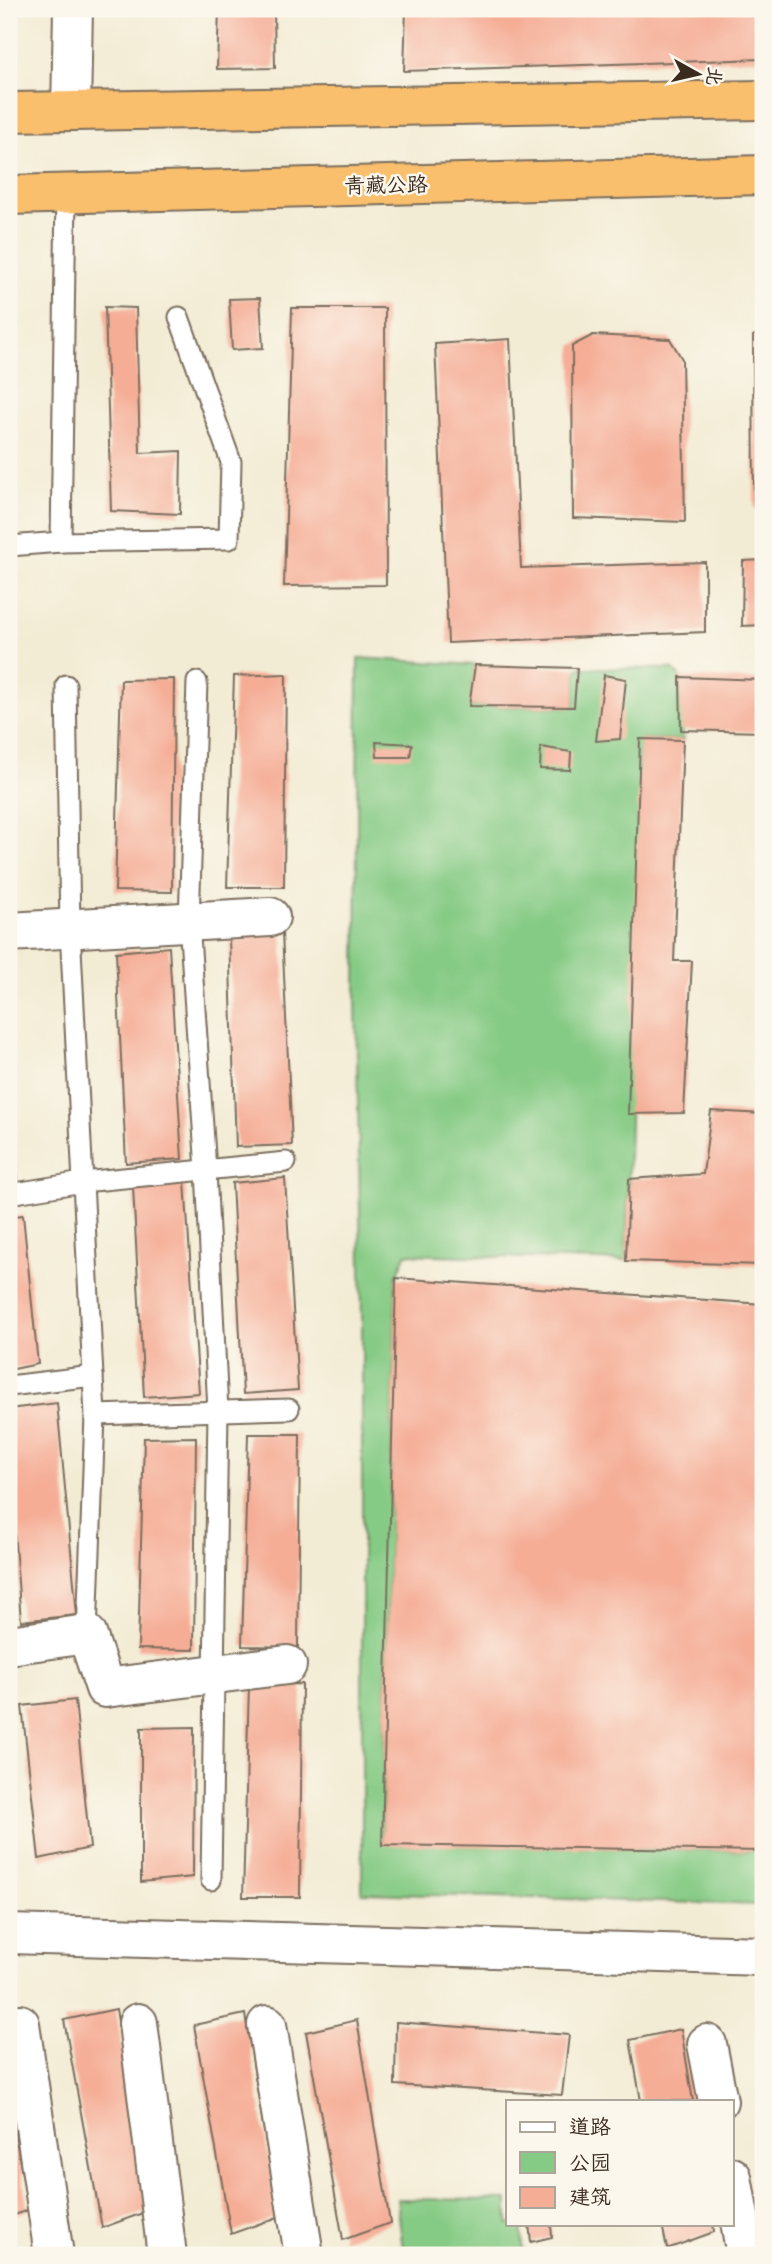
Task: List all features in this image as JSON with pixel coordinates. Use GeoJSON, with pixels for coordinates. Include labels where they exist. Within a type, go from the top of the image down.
{"type":"FeatureCollection","features":[{"type":"Feature","properties":{"kind":"highway"},"geometry":{"type":"LineString","coordinates":[[9,112],[763,100]]}},
{"type":"Feature","properties":{"kind":"highway","name":"青藏公路"},"geometry":{"type":"LineString","coordinates":[[9,195],[763,175]]}},
{"type":"Feature","properties":{"kind":"street"},"geometry":{"type":"LineString","coordinates":[[71,111],[73,9]]}},
{"type":"Feature","properties":{"kind":"street"},"geometry":{"type":"LineString","coordinates":[[9,933],[270,917]]}},
{"type":"Feature","properties":{"kind":"street"},"geometry":{"type":"LineString","coordinates":[[9,1645],[87,1634],[105,1688],[287,1665]]}},
{"type":"Feature","properties":{"kind":"street"},"geometry":{"type":"LineString","coordinates":[[9,1934],[763,1956]]}},
{"type":"Feature","properties":{"kind":"street"},"geometry":{"type":"LineString","coordinates":[[138,2023],[167,2255]]}},
{"type":"Feature","properties":{"kind":"street"},"geometry":{"type":"LineString","coordinates":[[20,2024],[54,2255]]}},
{"type":"Feature","properties":{"kind":"street"},"geometry":{"type":"LineString","coordinates":[[267,2025],[304,2255]]}},
{"type":"Feature","properties":{"kind":"street"},"geometry":{"type":"LineString","coordinates":[[707,2043],[718,2100]]}},
{"type":"Feature","properties":{"kind":"street"},"geometry":{"type":"LineString","coordinates":[[734,2188],[746,2255]]}},
{"type":"Feature","properties":{"kind":"lane"},"geometry":{"type":"LineString","coordinates":[[61,542],[66,193]]}},
{"type":"Feature","properties":{"kind":"lane"},"geometry":{"type":"LineString","coordinates":[[9,546],[61,542],[229,539],[231,462],[179,317]]}},
{"type":"Feature","properties":{"kind":"lane"},"geometry":{"type":"LineString","coordinates":[[197,682],[189,921],[206,1170],[218,1411],[211,1880]]}},
{"type":"Feature","properties":{"kind":"lane"},"geometry":{"type":"LineString","coordinates":[[66,685],[70,929],[95,1415],[87,1634]]}},
{"type":"Feature","properties":{"kind":"lane"},"geometry":{"type":"LineString","coordinates":[[9,1194],[83,1182],[286,1162]]}},
{"type":"Feature","properties":{"kind":"lane"},"geometry":{"type":"LineString","coordinates":[[9,1386],[93,1376]]}},
{"type":"Feature","properties":{"kind":"lane"},"geometry":{"type":"LineString","coordinates":[[95,1415],[289,1409]]}},
{"type":"Feature","properties":{"kind":"green space"},"geometry":{"type":"Polygon","coordinates":[[[358,658],[475,665],[470,706],[574,707],[577,668],[672,669],[680,677],[683,740],[641,739],[626,1261],[406,1254],[396,1278],[382,1844],[763,1851],[763,1905],[362,1893],[362,1318],[356,1002],[358,658]]]}},
{"type":"Feature","properties":{"kind":"green space"},"geometry":{"type":"Polygon","coordinates":[[[397,2199],[506,2200],[506,2226],[521,2226],[524,2255],[403,2251],[397,2199]]]}},
{"type":"Feature","properties":{"kind":"building"},"geometry":{"type":"Polygon","coordinates":[[[219,9],[274,9],[275,68],[217,69],[219,9]]]}},
{"type":"Feature","properties":{"kind":"building"},"geometry":{"type":"Polygon","coordinates":[[[406,9],[763,9],[763,59],[404,71],[406,9]]]}},
{"type":"Feature","properties":{"kind":"building"},"geometry":{"type":"Polygon","coordinates":[[[260,298],[263,348],[232,350],[229,299],[260,298]]]}},
{"type":"Feature","properties":{"kind":"building"},"geometry":{"type":"Polygon","coordinates":[[[105,307],[136,308],[140,453],[181,451],[180,514],[111,511],[105,307]]]}},
{"type":"Feature","properties":{"kind":"building"},"geometry":{"type":"Polygon","coordinates":[[[292,308],[385,308],[386,585],[284,586],[292,308]]]}},
{"type":"Feature","properties":{"kind":"building"},"geometry":{"type":"Polygon","coordinates":[[[763,330],[763,509],[754,508],[753,336],[763,330]]]}},
{"type":"Feature","properties":{"kind":"building"},"geometry":{"type":"Polygon","coordinates":[[[593,335],[670,339],[682,359],[685,522],[573,518],[572,346],[593,335]]]}},
{"type":"Feature","properties":{"kind":"building"},"geometry":{"type":"Polygon","coordinates":[[[510,339],[521,568],[705,562],[705,632],[448,643],[435,344],[510,339]]]}},
{"type":"Feature","properties":{"kind":"building"},"geometry":{"type":"Polygon","coordinates":[[[763,560],[763,625],[742,626],[743,561],[763,560]]]}},
{"type":"Feature","properties":{"kind":"building"},"geometry":{"type":"Polygon","coordinates":[[[475,665],[577,668],[574,707],[469,706],[475,665]]]}},
{"type":"Feature","properties":{"kind":"building"},"geometry":{"type":"Polygon","coordinates":[[[286,674],[284,887],[227,887],[234,676],[286,674]]]}},
{"type":"Feature","properties":{"kind":"building"},"geometry":{"type":"Polygon","coordinates":[[[604,675],[626,679],[620,739],[596,741],[604,675]]]}},
{"type":"Feature","properties":{"kind":"building"},"geometry":{"type":"Polygon","coordinates":[[[680,677],[763,680],[763,732],[681,730],[680,677]]]}},
{"type":"Feature","properties":{"kind":"building"},"geometry":{"type":"Polygon","coordinates":[[[174,679],[172,892],[115,891],[121,680],[174,679]]]}},
{"type":"Feature","properties":{"kind":"building"},"geometry":{"type":"Polygon","coordinates":[[[640,739],[683,740],[674,961],[692,961],[684,1113],[628,1114],[640,739]]]}},
{"type":"Feature","properties":{"kind":"building"},"geometry":{"type":"Polygon","coordinates":[[[376,742],[412,744],[410,757],[377,757],[376,742]]]}},
{"type":"Feature","properties":{"kind":"building"},"geometry":{"type":"Polygon","coordinates":[[[541,747],[571,752],[570,770],[540,769],[541,747]]]}},
{"type":"Feature","properties":{"kind":"building"},"geometry":{"type":"Polygon","coordinates":[[[282,932],[292,1145],[236,1147],[229,936],[282,932]]]}},
{"type":"Feature","properties":{"kind":"building"},"geometry":{"type":"Polygon","coordinates":[[[169,947],[182,1159],[126,1163],[116,952],[169,947]]]}},
{"type":"Feature","properties":{"kind":"building"},"geometry":{"type":"Polygon","coordinates":[[[11,1108],[18,1181],[9,1182],[9,1109],[11,1108]]]}},
{"type":"Feature","properties":{"kind":"building"},"geometry":{"type":"Polygon","coordinates":[[[711,1111],[763,1114],[763,1265],[626,1261],[629,1179],[703,1174],[711,1111]]]}},
{"type":"Feature","properties":{"kind":"building"},"geometry":{"type":"Polygon","coordinates":[[[285,1178],[298,1390],[243,1394],[232,1183],[285,1178]]]}},
{"type":"Feature","properties":{"kind":"building"},"geometry":{"type":"Polygon","coordinates":[[[185,1181],[199,1393],[144,1397],[133,1186],[185,1181]]]}},
{"type":"Feature","properties":{"kind":"building"},"geometry":{"type":"Polygon","coordinates":[[[23,1215],[38,1364],[9,1370],[9,1217],[23,1215]]]}},
{"type":"Feature","properties":{"kind":"building"},"geometry":{"type":"Polygon","coordinates":[[[396,1278],[763,1304],[763,1851],[382,1845],[396,1278]]]}},
{"type":"Feature","properties":{"kind":"building"},"geometry":{"type":"Polygon","coordinates":[[[57,1403],[77,1615],[21,1621],[9,1467],[9,1409],[57,1403]]]}},
{"type":"Feature","properties":{"kind":"building"},"geometry":{"type":"Polygon","coordinates":[[[248,1434],[300,1434],[298,1647],[242,1646],[248,1434]]]}},
{"type":"Feature","properties":{"kind":"building"},"geometry":{"type":"Polygon","coordinates":[[[196,1437],[194,1650],[138,1649],[144,1438],[196,1437]]]}},
{"type":"Feature","properties":{"kind":"building"},"geometry":{"type":"Polygon","coordinates":[[[302,1684],[300,1897],[243,1897],[249,1685],[302,1684]]]}},
{"type":"Feature","properties":{"kind":"building"},"geometry":{"type":"Polygon","coordinates":[[[75,1700],[90,1848],[39,1859],[22,1706],[75,1700]]]}},
{"type":"Feature","properties":{"kind":"building"},"geometry":{"type":"Polygon","coordinates":[[[194,1727],[193,1877],[141,1882],[141,1728],[194,1727]]]}},
{"type":"Feature","properties":{"kind":"building"},"geometry":{"type":"Polygon","coordinates":[[[116,2009],[148,2211],[102,2228],[64,2020],[116,2009]]]}},
{"type":"Feature","properties":{"kind":"building"},"geometry":{"type":"Polygon","coordinates":[[[245,2014],[278,2217],[231,2234],[194,2025],[245,2014]]]}},
{"type":"Feature","properties":{"kind":"building"},"geometry":{"type":"Polygon","coordinates":[[[357,2020],[390,2223],[343,2240],[306,2032],[357,2020]]]}},
{"type":"Feature","properties":{"kind":"building"},"geometry":{"type":"Polygon","coordinates":[[[396,2022],[569,2035],[562,2095],[395,2085],[396,2022]]]}},
{"type":"Feature","properties":{"kind":"building"},"geometry":{"type":"Polygon","coordinates":[[[681,2029],[693,2100],[641,2100],[630,2040],[681,2029]]]}},
{"type":"Feature","properties":{"kind":"building"},"geometry":{"type":"Polygon","coordinates":[[[9,2098],[28,2210],[9,2217],[9,2098]]]}},
{"type":"Feature","properties":{"kind":"building"},"geometry":{"type":"Polygon","coordinates":[[[529,2226],[551,2226],[552,2237],[531,2242],[529,2226]]]}},
{"type":"Feature","properties":{"kind":"building"},"geometry":{"type":"Polygon","coordinates":[[[662,2226],[713,2226],[714,2232],[667,2249],[662,2226]]]}}]}
